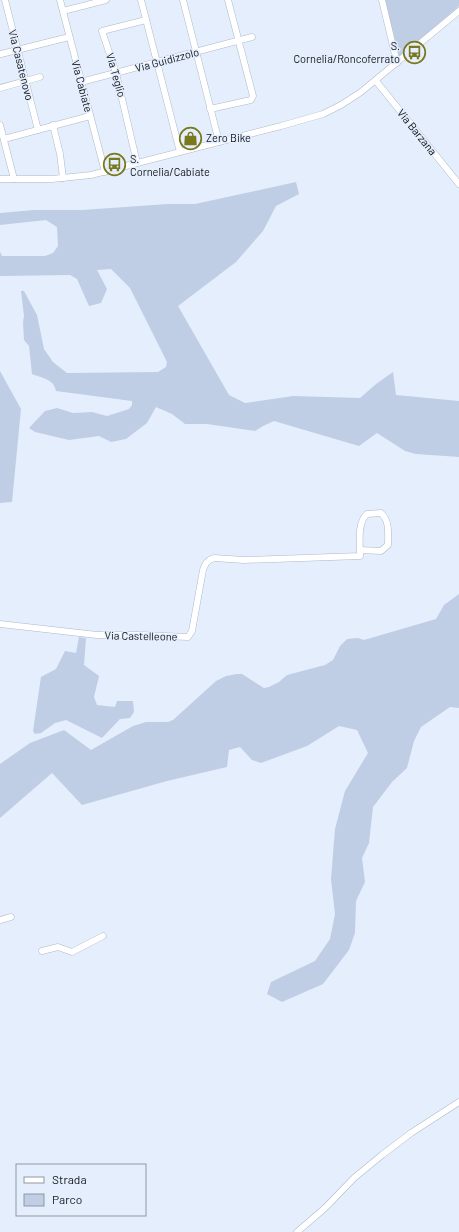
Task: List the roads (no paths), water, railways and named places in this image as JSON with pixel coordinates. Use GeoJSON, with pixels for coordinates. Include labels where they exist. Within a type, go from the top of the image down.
{"type":"FeatureCollection","features":[{"type":"Feature","properties":{"kind":"street","name":"Via Casatenovo"},"geometry":{"type":"LineString","coordinates":[[5,0],[38,130]]}},
{"type":"Feature","properties":{"kind":"street","name":"Via Cabiate"},"geometry":{"type":"LineString","coordinates":[[60,0],[105,172]]}},
{"type":"Feature","properties":{"kind":"street"},"geometry":{"type":"LineString","coordinates":[[63,11],[106,0]]}},
{"type":"Feature","properties":{"kind":"street"},"geometry":{"type":"LineString","coordinates":[[141,0],[180,152]]}},
{"type":"Feature","properties":{"kind":"street"},"geometry":{"type":"LineString","coordinates":[[183,0],[219,142]]}},
{"type":"Feature","properties":{"kind":"street"},"geometry":{"type":"LineString","coordinates":[[210,109],[251,100],[254,94],[228,0]]}},
{"type":"Feature","properties":{"kind":"street"},"geometry":{"type":"LineString","coordinates":[[382,0],[397,63]]}},
{"type":"Feature","properties":{"kind":"street"},"geometry":{"type":"LineString","coordinates":[[0,179],[63,178],[105,172],[324,114],[348,101],[376,81],[459,11]]}},
{"type":"Feature","properties":{"kind":"street","name":"Via Teglio"},"geometry":{"type":"LineString","coordinates":[[137,163],[116,73],[102,31],[146,20]]}},
{"type":"Feature","properties":{"kind":"street"},"geometry":{"type":"LineString","coordinates":[[1,54],[69,37]]}},
{"type":"Feature","properties":{"kind":"street","name":"Via Guidizzolo"},"geometry":{"type":"LineString","coordinates":[[81,82],[252,37]]}},
{"type":"Feature","properties":{"kind":"street"},"geometry":{"type":"LineString","coordinates":[[0,88],[40,77]]}},
{"type":"Feature","properties":{"kind":"street","name":"Via Barzana"},"geometry":{"type":"LineString","coordinates":[[376,81],[459,184]]}},
{"type":"Feature","properties":{"kind":"street"},"geometry":{"type":"LineString","coordinates":[[4,139],[90,116]]}},
{"type":"Feature","properties":{"kind":"street"},"geometry":{"type":"LineString","coordinates":[[0,125],[14,179]]}},
{"type":"Feature","properties":{"kind":"street"},"geometry":{"type":"LineString","coordinates":[[54,125],[63,178]]}},
{"type":"Feature","properties":{"kind":"street","name":"Via Castelleone"},"geometry":{"type":"LineString","coordinates":[[0,624],[97,635],[167,635],[187,637],[190,636],[192,630],[204,567],[206,562],[210,559],[244,560],[360,556],[360,550],[361,524],[363,518],[367,514],[381,513],[385,516],[387,524],[388,545],[381,550],[360,550]]}},
{"type":"Feature","properties":{"kind":"street"},"geometry":{"type":"LineString","coordinates":[[0,920],[11,917]]}},
{"type":"Feature","properties":{"kind":"street"},"geometry":{"type":"LineString","coordinates":[[42,951],[58,947],[72,952],[103,936]]}},
{"type":"Feature","properties":{"kind":"street"},"geometry":{"type":"LineString","coordinates":[[297,1232],[325,1208],[354,1178],[382,1155],[411,1133],[459,1102]]}},
{"type":"Feature","properties":{"kind":"place","name":"S. Cornelia/Roncoferrato"},"geometry":{"type":"Point","coordinates":[415,52]}},
{"type":"Feature","properties":{"kind":"place","name":"Zero Bike"},"geometry":{"type":"Point","coordinates":[190,138]}},
{"type":"Feature","properties":{"kind":"place","name":"S. Cornelia/Cabiate"},"geometry":{"type":"Point","coordinates":[115,165]}}]}
